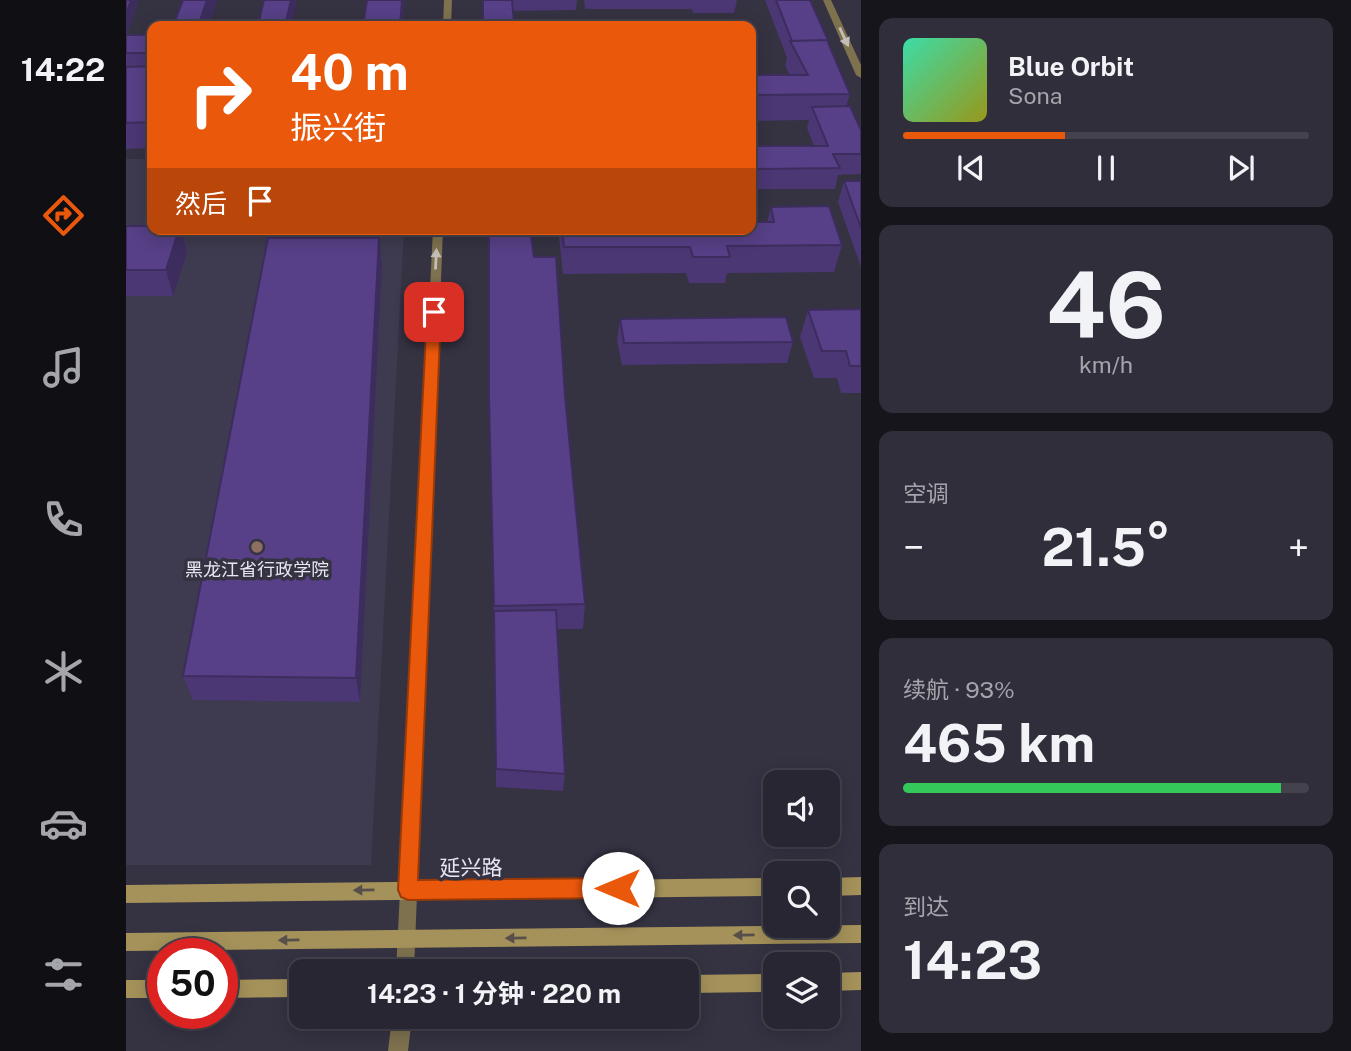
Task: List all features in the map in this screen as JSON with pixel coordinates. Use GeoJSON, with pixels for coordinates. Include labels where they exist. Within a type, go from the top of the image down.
{"type":"FeatureCollection","features":[{"type":"Feature","properties":{"kind":"main road"},"geometry":{"type":"LineString","coordinates":[[840,887],[861,886]]}},
{"type":"Feature","properties":{"kind":"main road","name":"延兴路"},"geometry":{"type":"LineString","coordinates":[[126,894],[763,887]]}},
{"type":"Feature","properties":{"kind":"main road"},"geometry":{"type":"LineString","coordinates":[[126,942],[861,934]]}},
{"type":"Feature","properties":{"kind":"main road"},"geometry":{"type":"LineString","coordinates":[[840,982],[861,981]]}},
{"type":"Feature","properties":{"kind":"main road"},"geometry":{"type":"LineString","coordinates":[[699,984],[763,983]]}},
{"type":"Feature","properties":{"kind":"main road"},"geometry":{"type":"LineString","coordinates":[[238,989],[289,988]]}},
{"type":"Feature","properties":{"kind":"main road"},"geometry":{"type":"LineString","coordinates":[[126,989],[147,989]]}},
{"type":"Feature","properties":{"kind":"street"},"geometry":{"type":"LineString","coordinates":[[447,21],[448,0]]}},
{"type":"Feature","properties":{"kind":"street"},"geometry":{"type":"LineString","coordinates":[[827,0],[861,75]]}},
{"type":"Feature","properties":{"kind":"street"},"geometry":{"type":"LineString","coordinates":[[405,959],[438,235]]}},
{"type":"Feature","properties":{"kind":"street"},"geometry":{"type":"LineString","coordinates":[[398,1051],[401,1029]]}},
{"type":"Feature","properties":{"kind":"shaded area","name":"黑龙江省行政学院"},"geometry":{"type":"Polygon","coordinates":[[[126,159],[147,159],[147,235],[404,235],[371,865],[126,865],[126,159]]]}},
{"type":"Feature","properties":{"kind":"building"},"geometry":{"type":"Polygon","coordinates":[[[126,0],[131,0],[126,14],[126,0]]]}},
{"type":"Feature","properties":{"kind":"building"},"geometry":{"type":"Polygon","coordinates":[[[183,0],[207,0],[200,21],[175,21],[183,0]]]}},
{"type":"Feature","properties":{"kind":"building"},"geometry":{"type":"Polygon","coordinates":[[[264,0],[291,0],[286,21],[259,21],[264,0]]]}},
{"type":"Feature","properties":{"kind":"building"},"geometry":{"type":"Polygon","coordinates":[[[367,0],[402,0],[400,21],[364,21],[367,0]]]}},
{"type":"Feature","properties":{"kind":"building"},"geometry":{"type":"Polygon","coordinates":[[[483,0],[512,0],[514,21],[483,21],[483,0]]]}},
{"type":"Feature","properties":{"kind":"building"},"geometry":{"type":"Polygon","coordinates":[[[776,0],[810,0],[828,40],[792,41],[776,0]]]}},
{"type":"Feature","properties":{"kind":"building"},"geometry":{"type":"Polygon","coordinates":[[[126,35],[147,35],[147,53],[126,53],[126,35]]]}},
{"type":"Feature","properties":{"kind":"building"},"geometry":{"type":"Polygon","coordinates":[[[827,40],[850,94],[756,95],[756,75],[808,75],[790,41],[827,40]]]}},
{"type":"Feature","properties":{"kind":"building"},"geometry":{"type":"Polygon","coordinates":[[[147,66],[147,122],[126,123],[126,67],[147,66]]]}},
{"type":"Feature","properties":{"kind":"building"},"geometry":{"type":"Polygon","coordinates":[[[850,106],[861,130],[861,154],[833,154],[840,168],[756,169],[756,146],[828,146],[812,107],[850,106]]]}},
{"type":"Feature","properties":{"kind":"building"},"geometry":{"type":"Polygon","coordinates":[[[844,181],[861,181],[861,228],[844,181]]]}},
{"type":"Feature","properties":{"kind":"building"},"geometry":{"type":"Polygon","coordinates":[[[829,206],[842,245],[727,246],[730,257],[693,257],[690,247],[564,247],[563,235],[756,235],[756,222],[774,222],[771,207],[829,206]]]}},
{"type":"Feature","properties":{"kind":"building"},"geometry":{"type":"Polygon","coordinates":[[[126,226],[147,226],[147,235],[177,235],[166,270],[126,270],[126,226]]]}},
{"type":"Feature","properties":{"kind":"building"},"geometry":{"type":"Polygon","coordinates":[[[489,235],[531,235],[534,257],[556,257],[565,396],[585,604],[494,606],[489,398],[489,235]]]}},
{"type":"Feature","properties":{"kind":"building"},"geometry":{"type":"Polygon","coordinates":[[[268,238],[379,238],[356,678],[183,676],[268,238]]]}},
{"type":"Feature","properties":{"kind":"building"},"geometry":{"type":"Polygon","coordinates":[[[861,309],[861,366],[850,366],[846,351],[822,351],[808,310],[861,309]]]}},
{"type":"Feature","properties":{"kind":"building"},"geometry":{"type":"Polygon","coordinates":[[[786,317],[793,342],[624,343],[620,319],[786,317]]]}},
{"type":"Feature","properties":{"kind":"building"},"geometry":{"type":"Polygon","coordinates":[[[556,610],[565,774],[496,769],[494,611],[556,610]]]}},
{"type":"Feature","properties":{"kind":"place","name":"黑龙江省行政学院"},"geometry":{"type":"Point","coordinates":[257,547]}},
{"type":"Feature","properties":{"kind":"route"},"geometry":{"type":"LineString","coordinates":[[434,312],[408,890],[618,888]]}}]}
